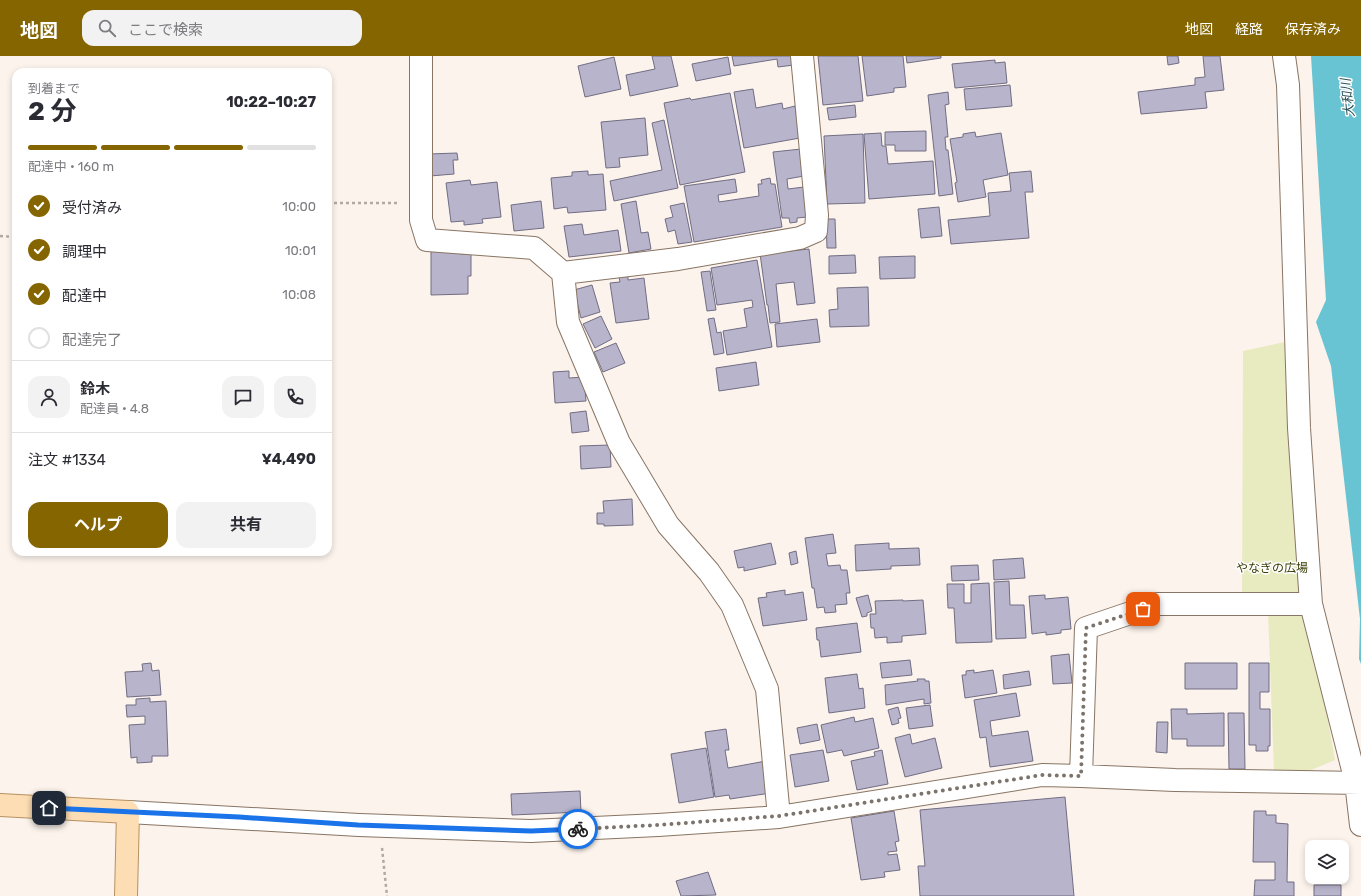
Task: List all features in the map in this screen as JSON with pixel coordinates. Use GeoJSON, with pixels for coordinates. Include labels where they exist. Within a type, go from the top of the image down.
{"type":"FeatureCollection","features":[{"type":"Feature","properties":{"kind":"main road"},"geometry":{"type":"LineString","coordinates":[[0,805],[128,812],[126,896]]}},
{"type":"Feature","properties":{"kind":"street"},"geometry":{"type":"LineString","coordinates":[[421,56],[421,220],[427,240],[534,248],[563,273],[568,322],[619,443],[668,525],[709,572],[732,605],[767,689],[779,816]]}},
{"type":"Feature","properties":{"kind":"street"},"geometry":{"type":"LineString","coordinates":[[563,273],[678,259],[800,238],[816,231],[817,216],[802,56]]}},
{"type":"Feature","properties":{"kind":"street"},"geometry":{"type":"LineString","coordinates":[[1284,56],[1288,85],[1299,428],[1311,604],[1359,784],[1361,825]]}},
{"type":"Feature","properties":{"kind":"street"},"geometry":{"type":"LineString","coordinates":[[1081,776],[1086,628],[1157,604],[1311,604]]}},
{"type":"Feature","properties":{"kind":"street"},"geometry":{"type":"LineString","coordinates":[[128,812],[380,826],[531,831],[658,825],[779,816],[1042,775],[1175,780],[1359,784]]}},
{"type":"Feature","properties":{"kind":"path"},"geometry":{"type":"LineString","coordinates":[[332,203],[421,203]]}},
{"type":"Feature","properties":{"kind":"path"},"geometry":{"type":"LineString","coordinates":[[0,236],[12,237]]}},
{"type":"Feature","properties":{"kind":"path"},"geometry":{"type":"LineString","coordinates":[[380,826],[387,896]]}},
{"type":"Feature","properties":{"kind":"green space","name":"やなぎの広場"},"geometry":{"type":"Polygon","coordinates":[[[1289,341],[1304,600],[1242,597],[1243,351],[1289,341]]]}},
{"type":"Feature","properties":{"kind":"green space","name":"やなぎの広場"},"geometry":{"type":"Polygon","coordinates":[[[1308,607],[1335,760],[1309,771],[1274,771],[1268,612],[1308,607]]]}},
{"type":"Feature","properties":{"kind":"water","name":"大和川"},"geometry":{"type":"Polygon","coordinates":[[[1311,56],[1361,56],[1361,664],[1359,659],[1360,619],[1331,366],[1316,322],[1326,300],[1311,56]]]}},
{"type":"Feature","properties":{"kind":"building"},"geometry":{"type":"Polygon","coordinates":[[[652,56],[671,56],[678,86],[630,96],[626,75],[655,69],[652,56]]]}},
{"type":"Feature","properties":{"kind":"building"},"geometry":{"type":"Polygon","coordinates":[[[732,56],[792,56],[794,65],[778,67],[777,59],[734,66],[732,56]]]}},
{"type":"Feature","properties":{"kind":"building"},"geometry":{"type":"Polygon","coordinates":[[[818,56],[858,56],[863,101],[823,105],[818,56]]]}},
{"type":"Feature","properties":{"kind":"building"},"geometry":{"type":"Polygon","coordinates":[[[862,56],[903,56],[906,87],[894,88],[894,92],[867,96],[862,56]]]}},
{"type":"Feature","properties":{"kind":"building"},"geometry":{"type":"Polygon","coordinates":[[[906,56],[941,56],[941,58],[907,63],[906,56]]]}},
{"type":"Feature","properties":{"kind":"building"},"geometry":{"type":"Polygon","coordinates":[[[1167,56],[1178,56],[1179,63],[1168,65],[1167,56]]]}},
{"type":"Feature","properties":{"kind":"building"},"geometry":{"type":"Polygon","coordinates":[[[1203,56],[1220,56],[1224,90],[1205,92],[1207,108],[1141,114],[1138,92],[1195,85],[1195,78],[1205,77],[1203,56]]]}},
{"type":"Feature","properties":{"kind":"building"},"geometry":{"type":"Polygon","coordinates":[[[614,57],[621,89],[585,97],[578,66],[614,57]]]}},
{"type":"Feature","properties":{"kind":"building"},"geometry":{"type":"Polygon","coordinates":[[[728,57],[731,74],[696,81],[692,64],[728,57]]]}},
{"type":"Feature","properties":{"kind":"building"},"geometry":{"type":"Polygon","coordinates":[[[995,60],[995,63],[1005,62],[1007,83],[955,88],[952,64],[995,60]]]}},
{"type":"Feature","properties":{"kind":"building"},"geometry":{"type":"Polygon","coordinates":[[[1010,85],[1012,106],[966,110],[964,89],[1010,85]]]}},
{"type":"Feature","properties":{"kind":"building"},"geometry":{"type":"Polygon","coordinates":[[[753,89],[756,108],[782,103],[783,109],[795,106],[800,138],[744,148],[734,92],[753,89]]]}},
{"type":"Feature","properties":{"kind":"building"},"geometry":{"type":"Polygon","coordinates":[[[948,92],[949,104],[945,105],[948,137],[945,137],[953,194],[939,196],[928,95],[948,92]]]}},
{"type":"Feature","properties":{"kind":"building"},"geometry":{"type":"Polygon","coordinates":[[[730,93],[745,172],[680,185],[664,103],[730,93]]]}},
{"type":"Feature","properties":{"kind":"building"},"geometry":{"type":"Polygon","coordinates":[[[855,105],[856,117],[829,120],[827,108],[855,105]]]}},
{"type":"Feature","properties":{"kind":"building"},"geometry":{"type":"Polygon","coordinates":[[[645,118],[648,155],[619,158],[620,167],[606,168],[601,122],[645,118]]]}},
{"type":"Feature","properties":{"kind":"building"},"geometry":{"type":"Polygon","coordinates":[[[664,120],[678,188],[614,201],[610,181],[662,170],[652,123],[664,120]]]}},
{"type":"Feature","properties":{"kind":"building"},"geometry":{"type":"Polygon","coordinates":[[[926,131],[926,151],[895,151],[895,145],[885,145],[885,132],[926,131]]]}},
{"type":"Feature","properties":{"kind":"building"},"geometry":{"type":"Polygon","coordinates":[[[975,132],[976,137],[1001,133],[1008,175],[983,180],[986,197],[958,202],[955,183],[957,182],[950,139],[963,137],[963,134],[975,132]]]}},
{"type":"Feature","properties":{"kind":"building"},"geometry":{"type":"Polygon","coordinates":[[[881,133],[882,146],[886,146],[888,164],[933,161],[935,194],[869,199],[864,134],[881,133]]]}},
{"type":"Feature","properties":{"kind":"building"},"geometry":{"type":"Polygon","coordinates":[[[863,134],[865,203],[827,204],[824,136],[863,134]]]}},
{"type":"Feature","properties":{"kind":"building"},"geometry":{"type":"Polygon","coordinates":[[[801,149],[804,176],[787,179],[788,189],[804,187],[807,217],[797,218],[797,222],[790,223],[789,218],[782,218],[773,152],[801,149]]]}},
{"type":"Feature","properties":{"kind":"building"},"geometry":{"type":"Polygon","coordinates":[[[457,153],[458,160],[453,160],[454,174],[430,176],[429,154],[457,153]]]}},
{"type":"Feature","properties":{"kind":"building"},"geometry":{"type":"Polygon","coordinates":[[[588,171],[588,175],[603,174],[606,210],[568,213],[567,207],[554,209],[551,178],[572,176],[572,172],[588,171]]]}},
{"type":"Feature","properties":{"kind":"building"},"geometry":{"type":"Polygon","coordinates":[[[1031,171],[1033,192],[1025,192],[1029,238],[951,244],[948,220],[990,216],[988,193],[1011,191],[1009,173],[1031,171]]]}},
{"type":"Feature","properties":{"kind":"building"},"geometry":{"type":"Polygon","coordinates":[[[770,178],[771,184],[775,184],[782,227],[694,242],[684,186],[735,179],[737,192],[718,195],[719,202],[759,196],[758,184],[762,184],[761,180],[770,178]]]}},
{"type":"Feature","properties":{"kind":"building"},"geometry":{"type":"Polygon","coordinates":[[[470,180],[471,185],[497,182],[501,217],[482,219],[483,223],[464,225],[464,221],[451,222],[446,183],[470,180]]]}},
{"type":"Feature","properties":{"kind":"building"},"geometry":{"type":"Polygon","coordinates":[[[541,201],[544,228],[514,231],[511,205],[541,201]]]}},
{"type":"Feature","properties":{"kind":"building"},"geometry":{"type":"Polygon","coordinates":[[[636,201],[641,233],[648,232],[651,249],[629,253],[621,204],[636,201]]]}},
{"type":"Feature","properties":{"kind":"building"},"geometry":{"type":"Polygon","coordinates":[[[684,203],[692,242],[678,244],[675,230],[668,232],[665,219],[673,217],[670,206],[684,203]]]}},
{"type":"Feature","properties":{"kind":"building"},"geometry":{"type":"Polygon","coordinates":[[[939,207],[942,236],[921,238],[918,209],[939,207]]]}},
{"type":"Feature","properties":{"kind":"building"},"geometry":{"type":"Polygon","coordinates":[[[826,219],[835,219],[836,248],[827,248],[826,219]]]}},
{"type":"Feature","properties":{"kind":"building"},"geometry":{"type":"Polygon","coordinates":[[[582,224],[584,235],[618,230],[621,251],[569,257],[564,226],[582,224]]]}},
{"type":"Feature","properties":{"kind":"building"},"geometry":{"type":"Polygon","coordinates":[[[759,246],[772,253],[809,249],[815,303],[797,305],[794,282],[776,284],[780,322],[770,323],[759,246]]]}},
{"type":"Feature","properties":{"kind":"building"},"geometry":{"type":"Polygon","coordinates":[[[461,249],[461,254],[471,254],[471,276],[468,276],[468,294],[431,295],[431,250],[461,249]]]}},
{"type":"Feature","properties":{"kind":"building"},"geometry":{"type":"Polygon","coordinates":[[[855,255],[856,273],[829,274],[829,256],[855,255]]]}},
{"type":"Feature","properties":{"kind":"building"},"geometry":{"type":"Polygon","coordinates":[[[915,256],[915,278],[880,279],[879,257],[915,256]]]}},
{"type":"Feature","properties":{"kind":"building"},"geometry":{"type":"Polygon","coordinates":[[[757,260],[772,347],[727,355],[723,331],[747,327],[744,309],[753,307],[752,300],[717,305],[711,268],[757,260]]]}},
{"type":"Feature","properties":{"kind":"building"},"geometry":{"type":"Polygon","coordinates":[[[710,271],[716,310],[707,311],[701,272],[710,271]]]}},
{"type":"Feature","properties":{"kind":"building"},"geometry":{"type":"Polygon","coordinates":[[[628,276],[628,280],[644,278],[649,319],[616,323],[610,283],[620,282],[619,277],[628,276]]]}},
{"type":"Feature","properties":{"kind":"building"},"geometry":{"type":"Polygon","coordinates":[[[592,285],[600,312],[581,318],[574,290],[592,285]]]}},
{"type":"Feature","properties":{"kind":"building"},"geometry":{"type":"Polygon","coordinates":[[[868,287],[869,326],[830,327],[829,310],[838,309],[837,288],[868,287]]]}},
{"type":"Feature","properties":{"kind":"building"},"geometry":{"type":"Polygon","coordinates":[[[601,316],[612,339],[595,348],[583,324],[601,316]]]}},
{"type":"Feature","properties":{"kind":"building"},"geometry":{"type":"Polygon","coordinates":[[[714,318],[717,333],[721,332],[724,353],[714,355],[708,319],[714,318]]]}},
{"type":"Feature","properties":{"kind":"building"},"geometry":{"type":"Polygon","coordinates":[[[817,319],[820,342],[777,347],[775,324],[817,319]]]}},
{"type":"Feature","properties":{"kind":"building"},"geometry":{"type":"Polygon","coordinates":[[[616,343],[625,363],[603,372],[594,352],[616,343]]]}},
{"type":"Feature","properties":{"kind":"building"},"geometry":{"type":"Polygon","coordinates":[[[756,362],[759,385],[719,391],[716,368],[756,362]]]}},
{"type":"Feature","properties":{"kind":"building"},"geometry":{"type":"Polygon","coordinates":[[[569,371],[569,378],[584,377],[586,401],[555,403],[553,372],[569,371]]]}},
{"type":"Feature","properties":{"kind":"building"},"geometry":{"type":"Polygon","coordinates":[[[586,411],[589,431],[572,433],[570,413],[586,411]]]}},
{"type":"Feature","properties":{"kind":"building"},"geometry":{"type":"Polygon","coordinates":[[[610,445],[611,467],[581,469],[580,446],[610,445]]]}},
{"type":"Feature","properties":{"kind":"building"},"geometry":{"type":"Polygon","coordinates":[[[632,499],[633,525],[604,526],[604,524],[597,524],[597,513],[604,513],[603,501],[632,499]]]}},
{"type":"Feature","properties":{"kind":"building"},"geometry":{"type":"Polygon","coordinates":[[[833,534],[836,553],[826,554],[828,566],[840,565],[841,570],[847,570],[850,593],[846,593],[847,604],[835,605],[836,612],[825,613],[824,607],[817,608],[814,588],[812,588],[805,538],[833,534]]]}},
{"type":"Feature","properties":{"kind":"building"},"geometry":{"type":"Polygon","coordinates":[[[771,543],[776,564],[744,571],[744,567],[738,568],[734,551],[771,543]]]}},
{"type":"Feature","properties":{"kind":"building"},"geometry":{"type":"Polygon","coordinates":[[[889,543],[889,549],[919,548],[920,565],[891,566],[891,569],[856,571],[855,545],[889,543]]]}},
{"type":"Feature","properties":{"kind":"building"},"geometry":{"type":"Polygon","coordinates":[[[796,551],[798,563],[791,565],[789,553],[796,551]]]}},
{"type":"Feature","properties":{"kind":"building"},"geometry":{"type":"Polygon","coordinates":[[[1023,558],[1025,578],[994,580],[993,560],[1023,558]]]}},
{"type":"Feature","properties":{"kind":"building"},"geometry":{"type":"Polygon","coordinates":[[[978,565],[979,580],[952,581],[951,566],[978,565]]]}},
{"type":"Feature","properties":{"kind":"building"},"geometry":{"type":"Polygon","coordinates":[[[1009,581],[1010,605],[1024,605],[1026,638],[996,639],[994,582],[1009,581]]]}},
{"type":"Feature","properties":{"kind":"building"},"geometry":{"type":"Polygon","coordinates":[[[989,583],[992,642],[956,643],[954,608],[948,608],[947,584],[964,584],[964,603],[971,603],[971,584],[989,583]]]}},
{"type":"Feature","properties":{"kind":"building"},"geometry":{"type":"Polygon","coordinates":[[[785,590],[785,595],[803,592],[807,620],[763,626],[758,598],[767,597],[766,593],[785,590]]]}},
{"type":"Feature","properties":{"kind":"building"},"geometry":{"type":"Polygon","coordinates":[[[868,595],[872,611],[867,613],[867,616],[862,617],[856,598],[868,595]]]}},
{"type":"Feature","properties":{"kind":"building"},"geometry":{"type":"Polygon","coordinates":[[[1045,595],[1045,599],[1068,597],[1071,629],[1061,630],[1061,633],[1046,635],[1046,632],[1032,634],[1029,596],[1045,595]]]}},
{"type":"Feature","properties":{"kind":"building"},"geometry":{"type":"Polygon","coordinates":[[[923,600],[926,634],[902,636],[902,642],[887,643],[887,637],[875,638],[874,628],[871,628],[870,614],[876,614],[875,601],[923,600]]]}},
{"type":"Feature","properties":{"kind":"building"},"geometry":{"type":"Polygon","coordinates":[[[857,623],[861,652],[821,657],[816,628],[857,623]]]}},
{"type":"Feature","properties":{"kind":"building"},"geometry":{"type":"Polygon","coordinates":[[[1069,654],[1072,683],[1053,684],[1051,656],[1069,654]]]}},
{"type":"Feature","properties":{"kind":"building"},"geometry":{"type":"Polygon","coordinates":[[[910,660],[912,675],[882,678],[880,663],[910,660]]]}},
{"type":"Feature","properties":{"kind":"building"},"geometry":{"type":"Polygon","coordinates":[[[151,663],[152,671],[159,670],[161,695],[127,697],[125,672],[143,671],[142,664],[151,663]]]}},
{"type":"Feature","properties":{"kind":"building"},"geometry":{"type":"Polygon","coordinates":[[[1185,663],[1237,663],[1237,689],[1185,689],[1185,663]]]}},
{"type":"Feature","properties":{"kind":"building"},"geometry":{"type":"Polygon","coordinates":[[[1249,663],[1269,663],[1269,692],[1260,692],[1260,709],[1270,709],[1270,746],[1268,746],[1268,751],[1256,751],[1256,745],[1249,745],[1249,663]]]}},
{"type":"Feature","properties":{"kind":"building"},"geometry":{"type":"Polygon","coordinates":[[[974,670],[974,673],[993,670],[997,693],[965,698],[962,675],[966,675],[966,671],[974,670]]]}},
{"type":"Feature","properties":{"kind":"building"},"geometry":{"type":"Polygon","coordinates":[[[1029,671],[1031,685],[1004,689],[1003,675],[1029,671]]]}},
{"type":"Feature","properties":{"kind":"building"},"geometry":{"type":"Polygon","coordinates":[[[857,674],[859,689],[863,688],[865,708],[829,713],[825,678],[857,674]]]}},
{"type":"Feature","properties":{"kind":"building"},"geometry":{"type":"Polygon","coordinates":[[[917,679],[925,679],[925,681],[929,681],[931,703],[924,704],[924,699],[886,705],[885,685],[918,681],[917,679]]]}},
{"type":"Feature","properties":{"kind":"building"},"geometry":{"type":"Polygon","coordinates":[[[1016,693],[1020,716],[990,721],[992,736],[1028,731],[1033,761],[990,767],[986,737],[980,738],[974,700],[1016,693]]]}},
{"type":"Feature","properties":{"kind":"building"},"geometry":{"type":"Polygon","coordinates":[[[150,698],[150,702],[166,701],[168,756],[152,756],[152,762],[137,763],[137,757],[131,758],[129,725],[145,724],[145,716],[127,717],[126,705],[136,705],[136,699],[150,698]]]}},
{"type":"Feature","properties":{"kind":"building"},"geometry":{"type":"Polygon","coordinates":[[[930,705],[933,726],[909,729],[906,708],[930,705]]]}},
{"type":"Feature","properties":{"kind":"building"},"geometry":{"type":"Polygon","coordinates":[[[898,707],[901,718],[898,719],[899,723],[892,725],[888,710],[898,707]]]}},
{"type":"Feature","properties":{"kind":"building"},"geometry":{"type":"Polygon","coordinates":[[[1171,709],[1187,709],[1187,714],[1224,713],[1224,746],[1187,746],[1187,739],[1172,739],[1171,709]]]}},
{"type":"Feature","properties":{"kind":"building"},"geometry":{"type":"Polygon","coordinates":[[[1228,713],[1244,713],[1245,769],[1229,769],[1228,713]]]}},
{"type":"Feature","properties":{"kind":"building"},"geometry":{"type":"Polygon","coordinates":[[[854,717],[855,722],[873,718],[879,748],[844,756],[842,750],[827,753],[821,725],[854,717]]]}},
{"type":"Feature","properties":{"kind":"building"},"geometry":{"type":"Polygon","coordinates":[[[1157,722],[1168,722],[1167,753],[1156,752],[1157,722]]]}},
{"type":"Feature","properties":{"kind":"building"},"geometry":{"type":"Polygon","coordinates":[[[817,724],[820,740],[800,744],[797,728],[817,724]]]}},
{"type":"Feature","properties":{"kind":"building"},"geometry":{"type":"Polygon","coordinates":[[[726,729],[729,750],[725,750],[728,768],[766,761],[771,793],[730,799],[729,795],[715,797],[705,732],[726,729]]]}},
{"type":"Feature","properties":{"kind":"building"},"geometry":{"type":"Polygon","coordinates":[[[910,734],[912,744],[935,738],[942,768],[905,777],[895,738],[910,734]]]}},
{"type":"Feature","properties":{"kind":"building"},"geometry":{"type":"Polygon","coordinates":[[[706,748],[714,797],[679,803],[671,754],[706,748]]]}},
{"type":"Feature","properties":{"kind":"building"},"geometry":{"type":"Polygon","coordinates":[[[823,750],[829,781],[795,787],[790,755],[823,750]]]}},
{"type":"Feature","properties":{"kind":"building"},"geometry":{"type":"Polygon","coordinates":[[[882,750],[888,784],[857,790],[851,761],[875,756],[874,752],[882,750]]]}},
{"type":"Feature","properties":{"kind":"building"},"geometry":{"type":"Polygon","coordinates":[[[580,791],[581,812],[512,815],[511,794],[580,791]]]}},
{"type":"Feature","properties":{"kind":"building"},"geometry":{"type":"Polygon","coordinates":[[[1065,797],[1074,896],[920,896],[918,866],[925,866],[920,810],[1065,797]]]}},
{"type":"Feature","properties":{"kind":"building"},"geometry":{"type":"Polygon","coordinates":[[[894,811],[899,841],[895,842],[897,851],[888,852],[888,855],[897,854],[900,870],[884,872],[885,877],[861,880],[851,818],[894,811]]]}},
{"type":"Feature","properties":{"kind":"building"},"geometry":{"type":"Polygon","coordinates":[[[1254,811],[1266,811],[1266,815],[1276,815],[1276,823],[1288,824],[1287,882],[1294,882],[1294,896],[1254,896],[1255,880],[1275,880],[1275,862],[1253,862],[1254,811]]]}},
{"type":"Feature","properties":{"kind":"building"},"geometry":{"type":"Polygon","coordinates":[[[708,872],[716,895],[681,896],[676,881],[708,872]]]}},
{"type":"Feature","properties":{"kind":"building"},"geometry":{"type":"Polygon","coordinates":[[[1314,885],[1341,885],[1341,896],[1314,896],[1314,885]]]}},
{"type":"Feature","properties":{"kind":"way so far"},"geometry":{"type":"LineString","coordinates":[[578,829],[779,816],[1042,775],[1081,776],[1086,628],[1143,609]]}},
{"type":"Feature","properties":{"kind":"route"},"geometry":{"type":"LineString","coordinates":[[49,808],[239,817],[358,825],[531,831],[578,829]]}}]}
